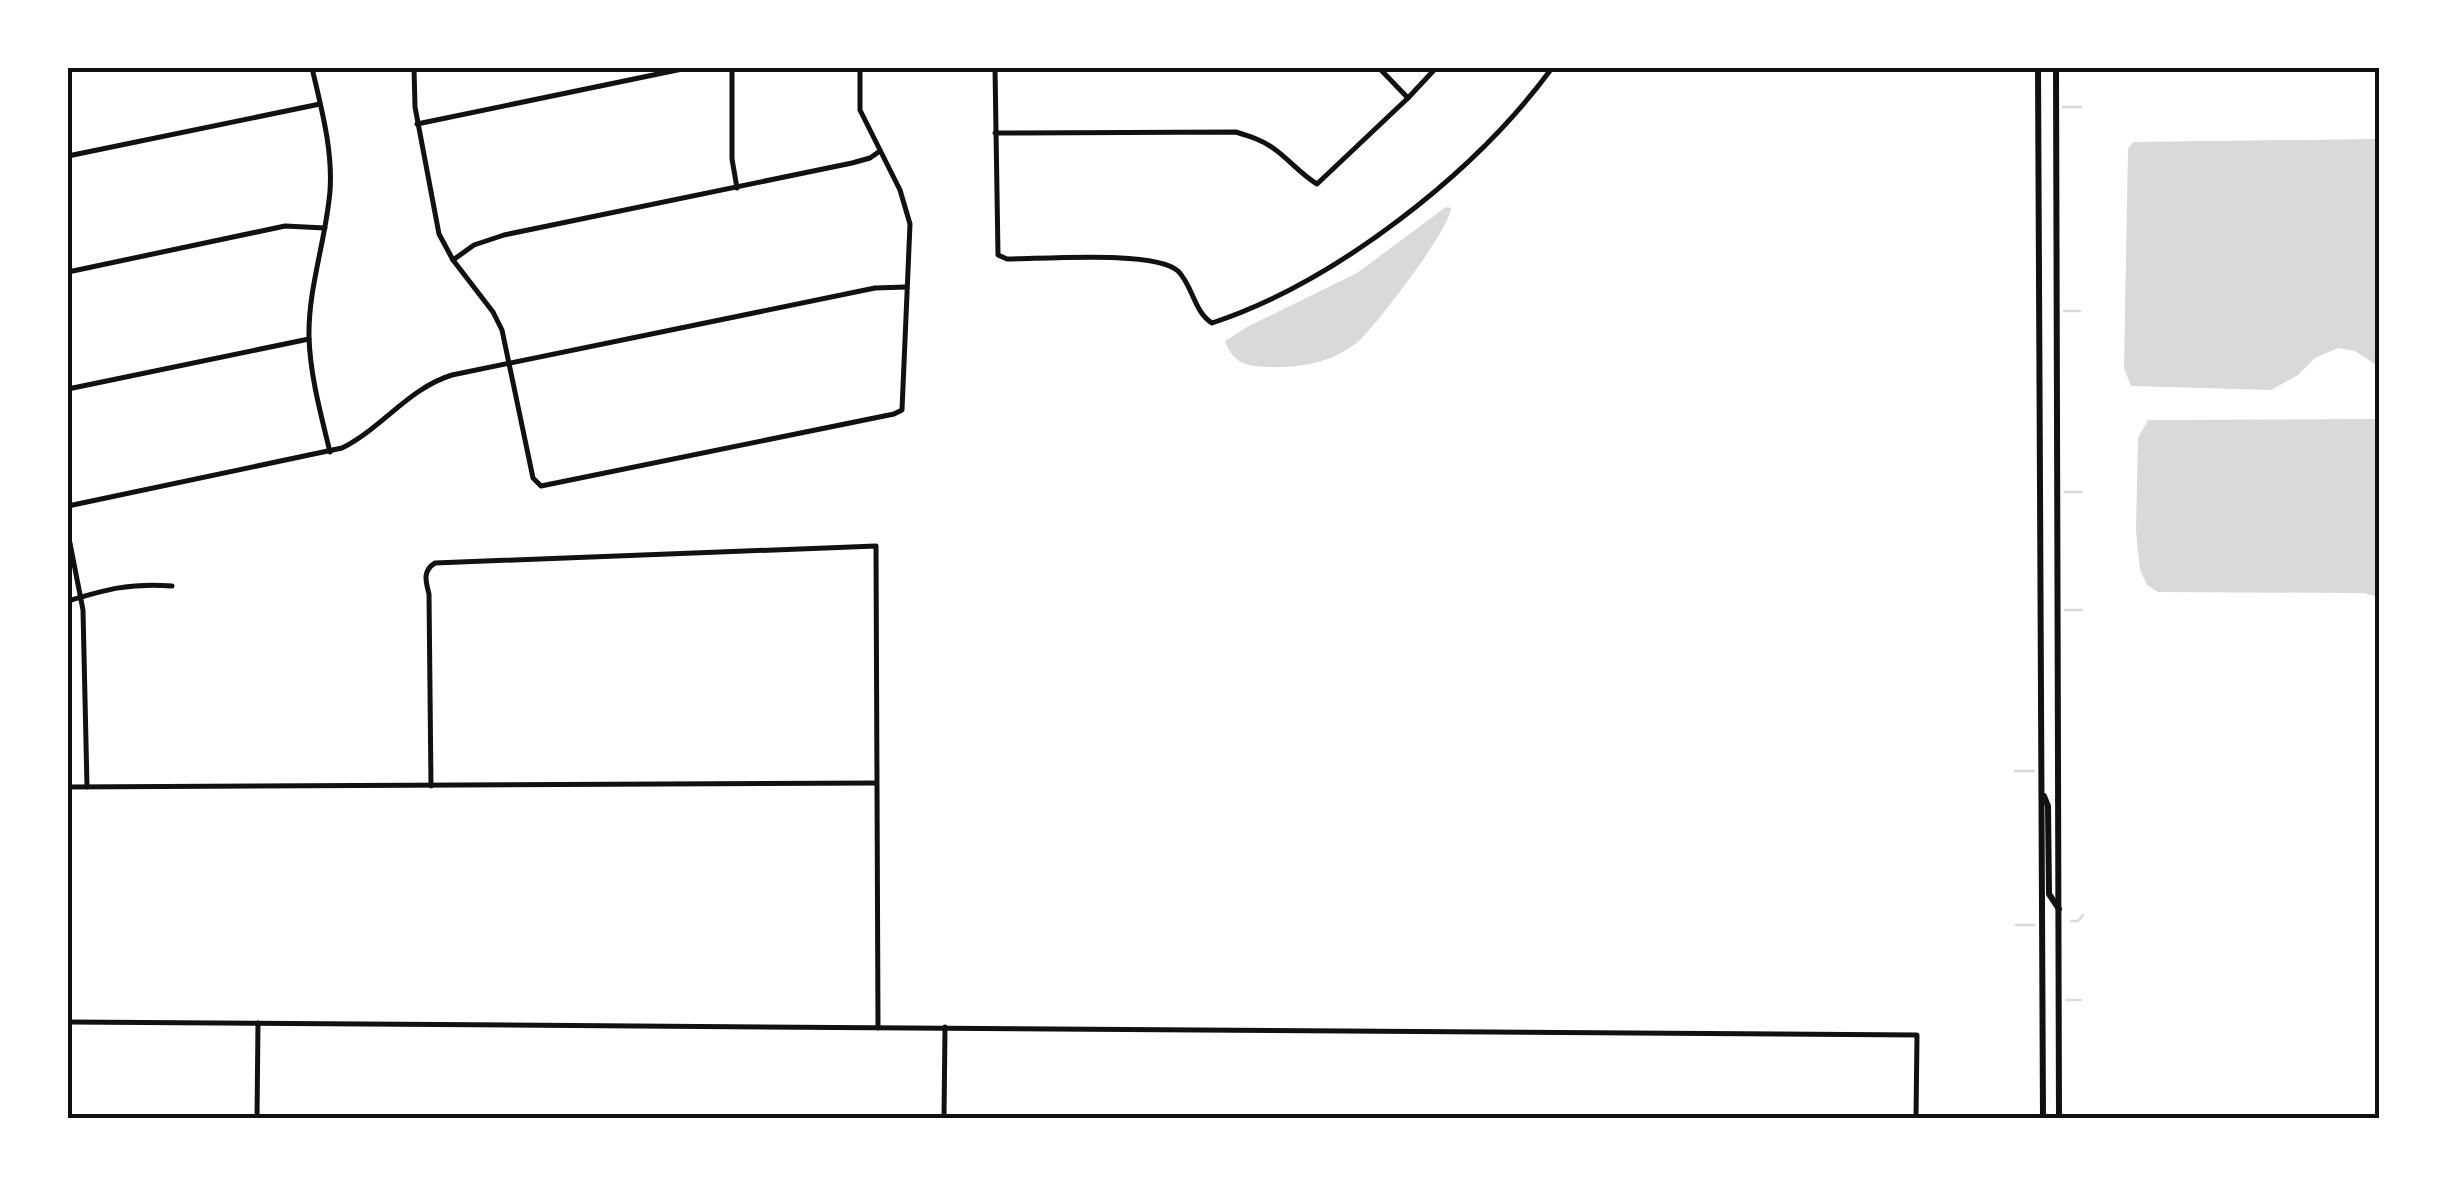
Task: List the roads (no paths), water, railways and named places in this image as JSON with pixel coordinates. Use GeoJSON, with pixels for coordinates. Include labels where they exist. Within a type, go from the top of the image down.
{"type":"FeatureCollection","features":[{"type":"Feature","properties":{"kind":"main road"},"geometry":{"type":"LineString","coordinates":[[2038,68],[2043,1118]]}},
{"type":"Feature","properties":{"kind":"main road"},"geometry":{"type":"LineString","coordinates":[[2056,68],[2060,1118]]}},
{"type":"Feature","properties":{"kind":"main road"},"geometry":{"type":"LineString","coordinates":[[2040,655],[2058,655]]}},
{"type":"Feature","properties":{"kind":"main road"},"geometry":{"type":"LineString","coordinates":[[2041,790],[2048,806],[2049,894],[2058,909]]}},
{"type":"Feature","properties":{"kind":"street"},"geometry":{"type":"LineString","coordinates":[[312,68],[330,173],[309,339],[330,452]]}},
{"type":"Feature","properties":{"kind":"street"},"geometry":{"type":"LineString","coordinates":[[414,68],[418,124],[439,234],[498,322],[533,478],[541,486],[902,410],[908,212],[860,110],[860,68]]}},
{"type":"Feature","properties":{"kind":"street"},"geometry":{"type":"LineString","coordinates":[[418,124],[688,68]]}},
{"type":"Feature","properties":{"kind":"street"},"geometry":{"type":"LineString","coordinates":[[732,68],[732,159],[737,188]]}},
{"type":"Feature","properties":{"kind":"street"},"geometry":{"type":"LineString","coordinates":[[995,68],[998,255],[1006,259],[1136,258],[1160,262],[1178,271],[1203,318],[1212,323],[1296,286],[1392,226],[1480,150],[1552,68]]}},
{"type":"Feature","properties":{"kind":"street"},"geometry":{"type":"LineString","coordinates":[[1379,68],[1408,98]]}},
{"type":"Feature","properties":{"kind":"street"},"geometry":{"type":"LineString","coordinates":[[995,133],[1236,132],[1276,150],[1317,184],[1436,68]]}},
{"type":"Feature","properties":{"kind":"street"},"geometry":{"type":"LineString","coordinates":[[68,156],[320,104]]}},
{"type":"Feature","properties":{"kind":"street"},"geometry":{"type":"LineString","coordinates":[[453,260],[474,245],[504,235],[852,163],[880,151]]}},
{"type":"Feature","properties":{"kind":"street"},"geometry":{"type":"LineString","coordinates":[[68,272],[285,226],[325,228]]}},
{"type":"Feature","properties":{"kind":"street"},"geometry":{"type":"LineString","coordinates":[[68,506],[342,448],[365,435],[428,384],[452,374],[875,288],[907,288]]}},
{"type":"Feature","properties":{"kind":"street"},"geometry":{"type":"LineString","coordinates":[[68,389],[309,339]]}},
{"type":"Feature","properties":{"kind":"street"},"geometry":{"type":"LineString","coordinates":[[68,533],[81,597],[86,649],[88,787]]}},
{"type":"Feature","properties":{"kind":"street"},"geometry":{"type":"LineString","coordinates":[[431,786],[426,576],[430,567],[441,562],[876,546],[878,1028]]}},
{"type":"Feature","properties":{"kind":"street"},"geometry":{"type":"LineString","coordinates":[[68,601],[122,586],[172,586]]}},
{"type":"Feature","properties":{"kind":"street"},"geometry":{"type":"LineString","coordinates":[[68,787],[876,783]]}},
{"type":"Feature","properties":{"kind":"street"},"geometry":{"type":"LineString","coordinates":[[68,1022],[1917,1035],[1916,1118]]}},
{"type":"Feature","properties":{"kind":"street"},"geometry":{"type":"LineString","coordinates":[[257,1118],[258,1023]]}},
{"type":"Feature","properties":{"kind":"street"},"geometry":{"type":"LineString","coordinates":[[944,1118],[945,1027]]}},
{"type":"Feature","properties":{"kind":"waterway"},"geometry":{"type":"LineString","coordinates":[[2063,107],[2081,107]]}},
{"type":"Feature","properties":{"kind":"waterway"},"geometry":{"type":"LineString","coordinates":[[2064,311],[2080,311]]}},
{"type":"Feature","properties":{"kind":"waterway"},"geometry":{"type":"LineString","coordinates":[[2065,492],[2081,492]]}},
{"type":"Feature","properties":{"kind":"waterway"},"geometry":{"type":"LineString","coordinates":[[2065,610],[2082,610]]}},
{"type":"Feature","properties":{"kind":"waterway"},"geometry":{"type":"LineString","coordinates":[[2015,771],[2034,771]]}},
{"type":"Feature","properties":{"kind":"waterway"},"geometry":{"type":"LineString","coordinates":[[2071,921],[2078,921],[2083,915]]}},
{"type":"Feature","properties":{"kind":"waterway"},"geometry":{"type":"LineString","coordinates":[[2016,925],[2034,925]]}},
{"type":"Feature","properties":{"kind":"waterway"},"geometry":{"type":"LineString","coordinates":[[2067,1000],[2081,1000]]}}]}
